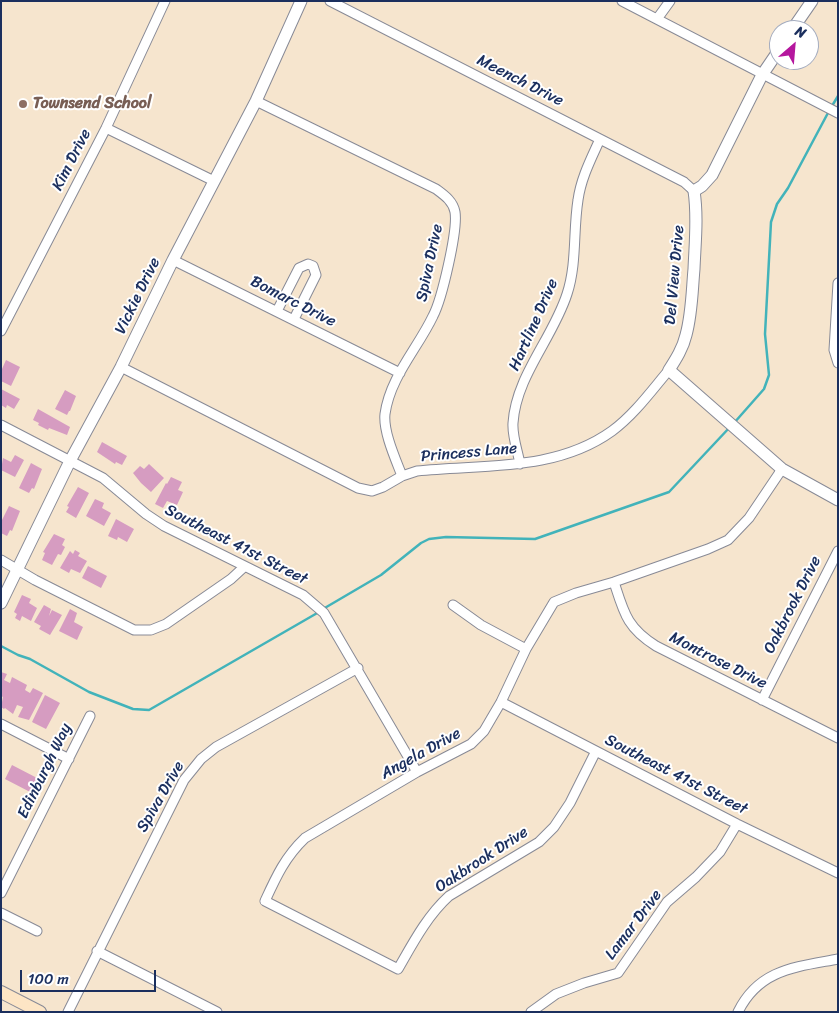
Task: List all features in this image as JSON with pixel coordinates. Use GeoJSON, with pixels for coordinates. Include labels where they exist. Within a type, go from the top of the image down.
{"type":"FeatureCollection","features":[{"type":"Feature","properties":{"kind":"main road"},"geometry":{"type":"LineString","coordinates":[[1,992],[40,1012]]}},
{"type":"Feature","properties":{"kind":"street","name":"Kim Drive"},"geometry":{"type":"LineString","coordinates":[[1,331],[106,128],[165,1]]}},
{"type":"Feature","properties":{"kind":"street","name":"Vickie Drive"},"geometry":{"type":"LineString","coordinates":[[1,603],[70,461],[120,368],[173,260],[256,101],[301,1]]}},
{"type":"Feature","properties":{"kind":"street","name":"Meench Drive"},"geometry":{"type":"LineString","coordinates":[[330,1],[684,182],[694,192]]}},
{"type":"Feature","properties":{"kind":"street"},"geometry":{"type":"LineString","coordinates":[[622,1],[762,75],[837,112]]}},
{"type":"Feature","properties":{"kind":"street"},"geometry":{"type":"LineString","coordinates":[[657,19],[670,1]]}},
{"type":"Feature","properties":{"kind":"street"},"geometry":{"type":"LineString","coordinates":[[799,20],[812,1]]}},
{"type":"Feature","properties":{"kind":"street"},"geometry":{"type":"LineString","coordinates":[[694,192],[712,175],[769,65]]}},
{"type":"Feature","properties":{"kind":"street","name":"Spiva Drive"},"geometry":{"type":"LineString","coordinates":[[256,101],[436,189],[448,198],[455,211],[454,231],[442,290],[434,315],[400,373],[388,402],[385,417],[387,431],[402,476]]}},
{"type":"Feature","properties":{"kind":"street"},"geometry":{"type":"LineString","coordinates":[[106,128],[214,181]]}},
{"type":"Feature","properties":{"kind":"street","name":"Hartline Drive"},"geometry":{"type":"LineString","coordinates":[[520,464],[513,425],[515,406],[525,380],[567,295],[573,266],[578,200],[583,176],[600,139]]}},
{"type":"Feature","properties":{"kind":"street","name":"Del View Drive"},"geometry":{"type":"LineString","coordinates":[[670,370],[678,357],[686,337],[691,310],[696,234],[694,192]]}},
{"type":"Feature","properties":{"kind":"street","name":"Bomarc Drive"},"geometry":{"type":"LineString","coordinates":[[173,260],[400,373]]}},
{"type":"Feature","properties":{"kind":"street"},"geometry":{"type":"LineString","coordinates":[[277,311],[299,268],[308,264],[313,266],[316,275],[294,319]]}},
{"type":"Feature","properties":{"kind":"street"},"geometry":{"type":"LineString","coordinates":[[838,283],[834,350],[838,363]]}},
{"type":"Feature","properties":{"kind":"street","name":"Princess Lane"},"geometry":{"type":"LineString","coordinates":[[120,368],[358,488],[372,491],[402,476],[417,471],[520,464],[542,460],[589,445],[613,430],[670,370]]}},
{"type":"Feature","properties":{"kind":"street"},"geometry":{"type":"LineString","coordinates":[[670,370],[782,469],[838,500]]}},
{"type":"Feature","properties":{"kind":"street","name":"Southeast 41st Street"},"geometry":{"type":"LineString","coordinates":[[1,425],[103,478],[146,514],[164,526],[303,596],[324,613],[418,772]]}},
{"type":"Feature","properties":{"kind":"street","name":"Angela Drive"},"geometry":{"type":"LineString","coordinates":[[398,969],[265,901],[292,850],[305,838],[418,772],[471,744],[484,731],[501,702],[526,649],[554,602],[708,549],[728,540],[749,518],[782,469]]}},
{"type":"Feature","properties":{"kind":"street","name":"Oakbrook Drive"},"geometry":{"type":"LineString","coordinates":[[762,700],[838,551]]}},
{"type":"Feature","properties":{"kind":"street"},"geometry":{"type":"LineString","coordinates":[[1,560],[35,580],[134,630],[151,630],[166,624],[244,567]]}},
{"type":"Feature","properties":{"kind":"street","name":"Montrose Drive"},"geometry":{"type":"LineString","coordinates":[[614,582],[630,623],[643,638],[838,738]]}},
{"type":"Feature","properties":{"kind":"street"},"geometry":{"type":"LineString","coordinates":[[453,604],[481,624],[526,649]]}},
{"type":"Feature","properties":{"kind":"street","name":"Spiva Drive"},"geometry":{"type":"LineString","coordinates":[[68,1012],[184,780],[201,759],[216,747],[240,733],[358,668]]}},
{"type":"Feature","properties":{"kind":"street","name":"Southeast 41st Street"},"geometry":{"type":"LineString","coordinates":[[501,702],[737,824],[838,873]]}},
{"type":"Feature","properties":{"kind":"street","name":"Edinburgh Way"},"geometry":{"type":"LineString","coordinates":[[1,894],[90,716]]}},
{"type":"Feature","properties":{"kind":"street"},"geometry":{"type":"LineString","coordinates":[[1,724],[69,759]]}},
{"type":"Feature","properties":{"kind":"street","name":"Oakbrook Drive"},"geometry":{"type":"LineString","coordinates":[[398,969],[414,940],[437,907],[448,896],[539,842],[554,827],[570,803],[596,751]]}},
{"type":"Feature","properties":{"kind":"street","name":"Lamar Drive"},"geometry":{"type":"LineString","coordinates":[[531,1012],[556,994],[618,973],[667,902],[696,877],[720,852],[737,824]]}},
{"type":"Feature","properties":{"kind":"street"},"geometry":{"type":"LineString","coordinates":[[1,913],[37,931]]}},
{"type":"Feature","properties":{"kind":"street"},"geometry":{"type":"LineString","coordinates":[[97,951],[217,1012]]}},
{"type":"Feature","properties":{"kind":"street"},"geometry":{"type":"LineString","coordinates":[[738,1012],[752,990],[765,979],[786,969],[838,959]]}},
{"type":"Feature","properties":{"kind":"building"},"geometry":{"type":"Polygon","coordinates":[[[6,360],[20,367],[11,386],[1,381],[2,369],[6,360]]]}},
{"type":"Feature","properties":{"kind":"building"},"geometry":{"type":"Polygon","coordinates":[[[1,389],[20,399],[14,409],[7,405],[6,408],[1,405],[1,389]]]}},
{"type":"Feature","properties":{"kind":"building"},"geometry":{"type":"Polygon","coordinates":[[[65,390],[76,396],[67,415],[55,409],[65,390]]]}},
{"type":"Feature","properties":{"kind":"building"},"geometry":{"type":"Polygon","coordinates":[[[38,409],[70,427],[67,435],[38,425],[39,423],[33,420],[38,409]]]}},
{"type":"Feature","properties":{"kind":"building"},"geometry":{"type":"Polygon","coordinates":[[[102,442],[127,456],[122,465],[116,462],[115,464],[97,452],[102,442]]]}},
{"type":"Feature","properties":{"kind":"building"},"geometry":{"type":"Polygon","coordinates":[[[15,455],[24,460],[15,477],[1,470],[3,458],[11,462],[15,455]]]}},
{"type":"Feature","properties":{"kind":"building"},"geometry":{"type":"Polygon","coordinates":[[[31,463],[42,469],[34,489],[32,488],[29,493],[19,488],[31,463]]]}},
{"type":"Feature","properties":{"kind":"building"},"geometry":{"type":"Polygon","coordinates":[[[149,464],[164,478],[151,492],[133,473],[140,466],[144,469],[149,464]]]}},
{"type":"Feature","properties":{"kind":"building"},"geometry":{"type":"Polygon","coordinates":[[[171,477],[182,482],[178,490],[183,492],[177,505],[167,501],[163,508],[155,504],[171,477]]]}},
{"type":"Feature","properties":{"kind":"building"},"geometry":{"type":"Polygon","coordinates":[[[78,487],[89,493],[76,518],[66,512],[69,507],[67,506],[78,487]]]}},
{"type":"Feature","properties":{"kind":"building"},"geometry":{"type":"Polygon","coordinates":[[[95,499],[104,503],[102,508],[111,513],[104,526],[86,516],[95,499]]]}},
{"type":"Feature","properties":{"kind":"building"},"geometry":{"type":"Polygon","coordinates":[[[9,506],[20,511],[12,531],[10,530],[7,536],[1,533],[1,522],[9,506]]]}},
{"type":"Feature","properties":{"kind":"building"},"geometry":{"type":"Polygon","coordinates":[[[116,519],[134,529],[127,542],[118,537],[117,540],[108,536],[116,519]]]}},
{"type":"Feature","properties":{"kind":"building"},"geometry":{"type":"Polygon","coordinates":[[[54,534],[65,539],[62,545],[65,547],[61,555],[58,554],[52,565],[42,560],[45,553],[43,552],[54,534]]]}},
{"type":"Feature","properties":{"kind":"building"},"geometry":{"type":"Polygon","coordinates":[[[75,550],[80,553],[78,556],[87,561],[80,573],[71,569],[69,573],[60,568],[70,551],[73,554],[75,550]]]}},
{"type":"Feature","properties":{"kind":"building"},"geometry":{"type":"Polygon","coordinates":[[[88,566],[107,576],[101,588],[82,578],[88,566]]]}},
{"type":"Feature","properties":{"kind":"building"},"geometry":{"type":"Polygon","coordinates":[[[22,595],[31,599],[29,603],[37,608],[31,621],[22,616],[20,621],[15,618],[17,614],[14,612],[22,595]]]}},
{"type":"Feature","properties":{"kind":"building"},"geometry":{"type":"Polygon","coordinates":[[[44,605],[51,609],[49,616],[52,610],[62,615],[50,635],[39,629],[41,626],[34,622],[44,605]]]}},
{"type":"Feature","properties":{"kind":"building"},"geometry":{"type":"Polygon","coordinates":[[[70,609],[77,613],[74,622],[83,627],[77,640],[59,631],[70,609]]]}},
{"type":"Feature","properties":{"kind":"building"},"geometry":{"type":"Polygon","coordinates":[[[1,672],[7,674],[4,680],[10,683],[12,677],[27,685],[25,690],[30,693],[33,688],[43,693],[29,720],[18,717],[23,707],[17,705],[13,714],[1,707],[3,697],[1,696],[1,672]]]}},
{"type":"Feature","properties":{"kind":"building"},"geometry":{"type":"Polygon","coordinates":[[[45,695],[60,703],[46,729],[32,722],[45,695]]]}},
{"type":"Feature","properties":{"kind":"building"},"geometry":{"type":"Polygon","coordinates":[[[12,765],[39,779],[35,788],[33,787],[32,793],[5,779],[12,765]]]}},
{"type":"Feature","properties":{"kind":"waterway"},"geometry":{"type":"LineString","coordinates":[[832,106],[838,96]]}},
{"type":"Feature","properties":{"kind":"waterway"},"geometry":{"type":"LineString","coordinates":[[734,423],[764,389],[769,375],[765,334],[771,222],[777,204],[788,188],[829,111]]}},
{"type":"Feature","properties":{"kind":"waterway"},"geometry":{"type":"LineString","coordinates":[[323,609],[381,575],[421,543],[429,539],[446,537],[535,539],[669,492],[730,427]]}},
{"type":"Feature","properties":{"kind":"waterway"},"geometry":{"type":"LineString","coordinates":[[1,646],[30,659],[89,692],[133,709],[149,710],[319,612]]}},
{"type":"Feature","properties":{"kind":"place","name":"Townsend School"},"geometry":{"type":"Point","coordinates":[23,104]}}]}
